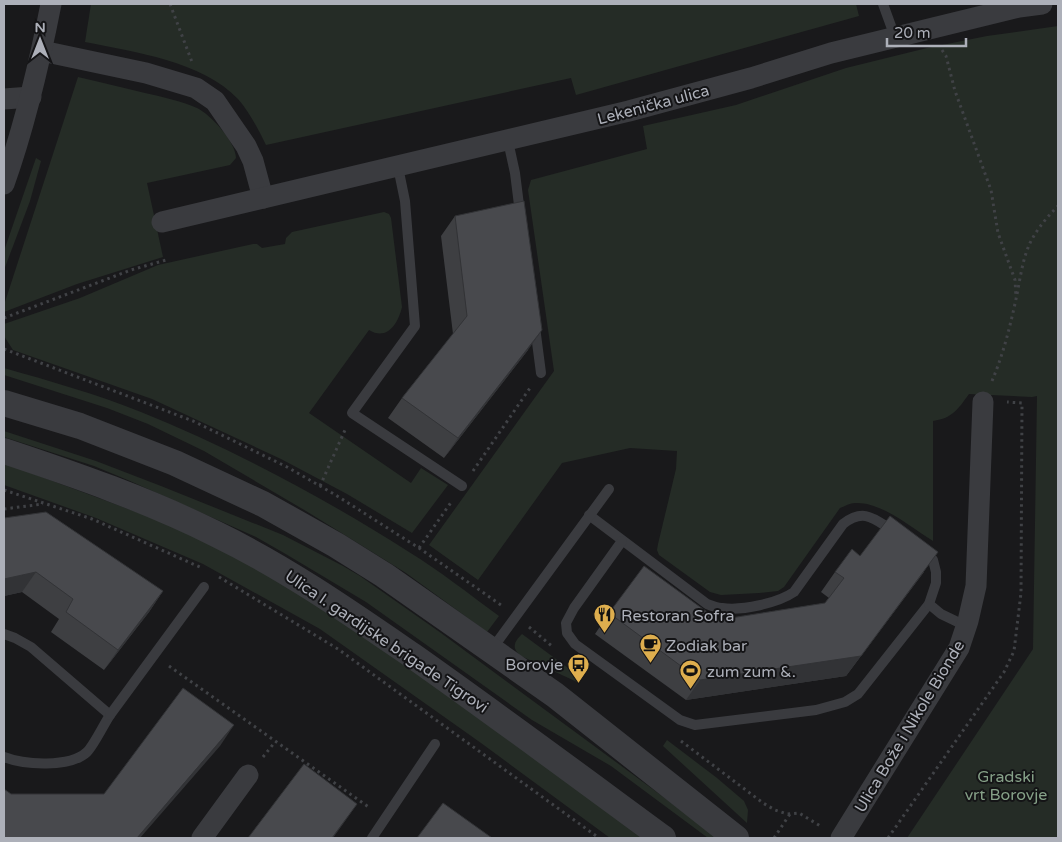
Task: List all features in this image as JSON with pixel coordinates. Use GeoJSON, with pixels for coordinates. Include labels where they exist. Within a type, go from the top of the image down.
{"type":"FeatureCollection","features":[{"type":"Feature","properties":{"kind":"street"},"geometry":{"type":"LineString","coordinates":[[4,184],[31,97],[51,4]]}},
{"type":"Feature","properties":{"kind":"street","name":"Lekenička ulica"},"geometry":{"type":"LineString","coordinates":[[162,222],[629,112],[751,78],[831,53],[1019,6],[1042,4]]}},
{"type":"Feature","properties":{"kind":"street"},"geometry":{"type":"LineString","coordinates":[[42,51],[154,75],[196,88],[215,101],[246,146],[253,161],[263,198]]}},
{"type":"Feature","properties":{"kind":"street"},"geometry":{"type":"LineString","coordinates":[[4,99],[31,97]]}},
{"type":"Feature","properties":{"kind":"street","name":"Ulica Bože i Nikole Bionde"},"geometry":{"type":"LineString","coordinates":[[841,838],[959,648],[976,586],[983,402]]}},
{"type":"Feature","properties":{"kind":"street"},"geometry":{"type":"LineString","coordinates":[[4,403],[80,426],[175,463],[263,504],[329,541],[384,575],[555,695],[736,838]]}},
{"type":"Feature","properties":{"kind":"street","name":"Ulica I. gardijske brigade Tigrovi"},"geometry":{"type":"LineString","coordinates":[[4,451],[158,506],[218,534],[314,588],[466,693],[663,838]]}},
{"type":"Feature","properties":{"kind":"street"},"geometry":{"type":"LineString","coordinates":[[202,838],[248,775]]}},
{"type":"Feature","properties":{"kind":"lane"},"geometry":{"type":"LineString","coordinates":[[883,4],[895,37]]}},
{"type":"Feature","properties":{"kind":"lane"},"geometry":{"type":"LineString","coordinates":[[508,140],[522,221]]}},
{"type":"Feature","properties":{"kind":"lane"},"geometry":{"type":"LineString","coordinates":[[398,167],[405,201],[415,326],[352,413],[462,486]]}},
{"type":"Feature","properties":{"kind":"lane"},"geometry":{"type":"LineString","coordinates":[[534,316],[541,373]]}},
{"type":"Feature","properties":{"kind":"lane"},"geometry":{"type":"LineString","coordinates":[[491,650],[609,488]]}},
{"type":"Feature","properties":{"kind":"lane"},"geometry":{"type":"LineString","coordinates":[[589,515],[707,604],[722,608],[741,609],[785,598],[794,592],[843,524],[852,517],[868,515],[900,535]]}},
{"type":"Feature","properties":{"kind":"lane"},"geometry":{"type":"LineString","coordinates":[[622,541],[574,608],[566,624],[567,633],[575,644],[680,720],[695,725],[816,710],[845,702],[858,694],[930,604],[936,583],[936,572],[932,560],[925,550],[917,545]]}},
{"type":"Feature","properties":{"kind":"lane"},"geometry":{"type":"LineString","coordinates":[[4,757],[13,761],[51,763],[73,759],[87,752],[110,715],[204,587]]}},
{"type":"Feature","properties":{"kind":"lane"},"geometry":{"type":"LineString","coordinates":[[930,604],[941,614],[966,626]]}},
{"type":"Feature","properties":{"kind":"lane"},"geometry":{"type":"LineString","coordinates":[[4,634],[31,647],[110,715]]}},
{"type":"Feature","properties":{"kind":"lane"},"geometry":{"type":"LineString","coordinates":[[372,838],[435,744]]}},
{"type":"Feature","properties":{"kind":"path"},"geometry":{"type":"LineString","coordinates":[[170,4],[205,94]]}},
{"type":"Feature","properties":{"kind":"path"},"geometry":{"type":"LineString","coordinates":[[937,44],[946,56],[958,99],[991,190],[998,233],[1015,280],[1016,302]]}},
{"type":"Feature","properties":{"kind":"path"},"geometry":{"type":"LineString","coordinates":[[983,402],[998,367],[1030,244],[1037,230],[1058,206]]}},
{"type":"Feature","properties":{"kind":"path"},"geometry":{"type":"LineString","coordinates":[[4,318],[131,270],[166,260]]}},
{"type":"Feature","properties":{"kind":"path"},"geometry":{"type":"LineString","coordinates":[[4,349],[141,399],[193,421],[287,467],[420,548],[504,608]]}},
{"type":"Feature","properties":{"kind":"path"},"geometry":{"type":"LineString","coordinates":[[420,548],[541,373]]}},
{"type":"Feature","properties":{"kind":"path"},"geometry":{"type":"LineString","coordinates":[[320,486],[352,413]]}},
{"type":"Feature","properties":{"kind":"path"},"geometry":{"type":"LineString","coordinates":[[4,490],[92,519],[204,569]]}},
{"type":"Feature","properties":{"kind":"path"},"geometry":{"type":"LineString","coordinates":[[4,509],[45,504]]}},
{"type":"Feature","properties":{"kind":"path"},"geometry":{"type":"LineString","coordinates":[[213,573],[338,650],[599,838]]}},
{"type":"Feature","properties":{"kind":"path"},"geometry":{"type":"LineString","coordinates":[[154,655],[386,818]]}},
{"type":"Feature","properties":{"kind":"path"},"geometry":{"type":"LineString","coordinates":[[774,838],[790,814]]}},
{"type":"Feature","properties":{"kind":"green space"},"geometry":{"type":"Polygon","coordinates":[[[91,4],[856,4],[859,16],[576,95],[571,78],[266,145],[250,115],[238,99],[206,75],[145,54],[85,42],[91,4]]]}},
{"type":"Feature","properties":{"kind":"green space","name":"Gradski vrt Borovje"},"geometry":{"type":"Polygon","coordinates":[[[1058,26],[1058,838],[907,838],[1033,649],[1037,396],[969,394],[958,408],[946,418],[933,421],[933,541],[875,506],[849,504],[840,508],[784,587],[778,591],[721,595],[710,592],[659,555],[657,550],[658,544],[676,469],[677,451],[630,448],[562,463],[478,580],[429,545],[554,371],[528,190],[531,180],[647,149],[643,126],[736,105],[846,68],[927,48],[987,36],[1058,26]]]}},
{"type":"Feature","properties":{"kind":"green space"},"geometry":{"type":"Polygon","coordinates":[[[78,77],[172,99],[197,108],[222,130],[232,144],[236,158],[230,165],[147,183],[163,257],[77,284],[4,312],[4,305],[78,77]]]}},
{"type":"Feature","properties":{"kind":"green space"},"geometry":{"type":"Polygon","coordinates":[[[36,158],[41,161],[30,201],[4,270],[4,251],[36,158]]]}},
{"type":"Feature","properties":{"kind":"green space"},"geometry":{"type":"Polygon","coordinates":[[[384,212],[389,214],[391,218],[402,307],[398,319],[395,325],[386,332],[375,333],[369,330],[309,413],[411,483],[421,468],[448,485],[412,533],[347,494],[281,459],[152,399],[13,350],[4,336],[4,324],[80,298],[158,265],[253,244],[257,244],[262,248],[285,244],[286,238],[292,232],[384,212]]]}},
{"type":"Feature","properties":{"kind":"green space"},"geometry":{"type":"Polygon","coordinates":[[[4,368],[124,405],[176,426],[278,476],[377,532],[432,567],[499,616],[487,632],[406,573],[204,451],[148,424],[107,408],[4,375],[4,368]]]}},
{"type":"Feature","properties":{"kind":"green space"},"geometry":{"type":"Polygon","coordinates":[[[4,431],[96,461],[161,486],[283,535],[343,566],[441,633],[719,838],[708,838],[611,766],[532,720],[366,602],[256,537],[94,466],[4,437],[4,431]]]}},
{"type":"Feature","properties":{"kind":"green space"},"geometry":{"type":"Polygon","coordinates":[[[4,463],[204,537],[322,601],[644,838],[610,838],[481,743],[320,629],[203,564],[96,518],[4,485],[4,463]]]}},
{"type":"Feature","properties":{"kind":"green space"},"geometry":{"type":"Polygon","coordinates":[[[522,634],[579,676],[577,682],[521,656],[516,650],[515,645],[522,634]]]}},
{"type":"Feature","properties":{"kind":"green space"},"geometry":{"type":"Polygon","coordinates":[[[667,740],[744,801],[748,810],[747,823],[663,746],[667,740]]]}},
{"type":"Feature","properties":{"kind":"building"},"geometry":{"type":"Polygon","coordinates":[[[524,201],[542,330],[458,438],[402,398],[467,316],[455,216],[524,201]]]}},
{"type":"Feature","properties":{"kind":"building"},"geometry":{"type":"Polygon","coordinates":[[[46,512],[163,591],[118,650],[66,612],[73,599],[36,572],[4,579],[4,518],[46,512]]]}},
{"type":"Feature","properties":{"kind":"building"},"geometry":{"type":"Polygon","coordinates":[[[890,516],[938,552],[861,656],[700,680],[609,613],[644,566],[718,620],[825,603],[844,578],[835,572],[852,549],[860,556],[890,516]]]}},
{"type":"Feature","properties":{"kind":"building"},"geometry":{"type":"Polygon","coordinates":[[[183,688],[234,725],[137,838],[4,838],[4,789],[11,794],[104,794],[183,688]]]}},
{"type":"Feature","properties":{"kind":"building"},"geometry":{"type":"Polygon","coordinates":[[[304,764],[357,804],[332,838],[248,838],[304,764]]]}},
{"type":"Feature","properties":{"kind":"building"},"geometry":{"type":"Polygon","coordinates":[[[443,803],[492,838],[417,838],[443,803]]]}},
{"type":"Feature","properties":{"kind":"place","name":"Restoran Sofra"},"geometry":{"type":"Point","coordinates":[605,634]}},
{"type":"Feature","properties":{"kind":"place","name":"Zodiak bar"},"geometry":{"type":"Point","coordinates":[650,664]}},
{"type":"Feature","properties":{"kind":"place","name":"Borovje"},"geometry":{"type":"Point","coordinates":[579,683]}},
{"type":"Feature","properties":{"kind":"place","name":"zum zum &."},"geometry":{"type":"Point","coordinates":[691,690]}}]}
